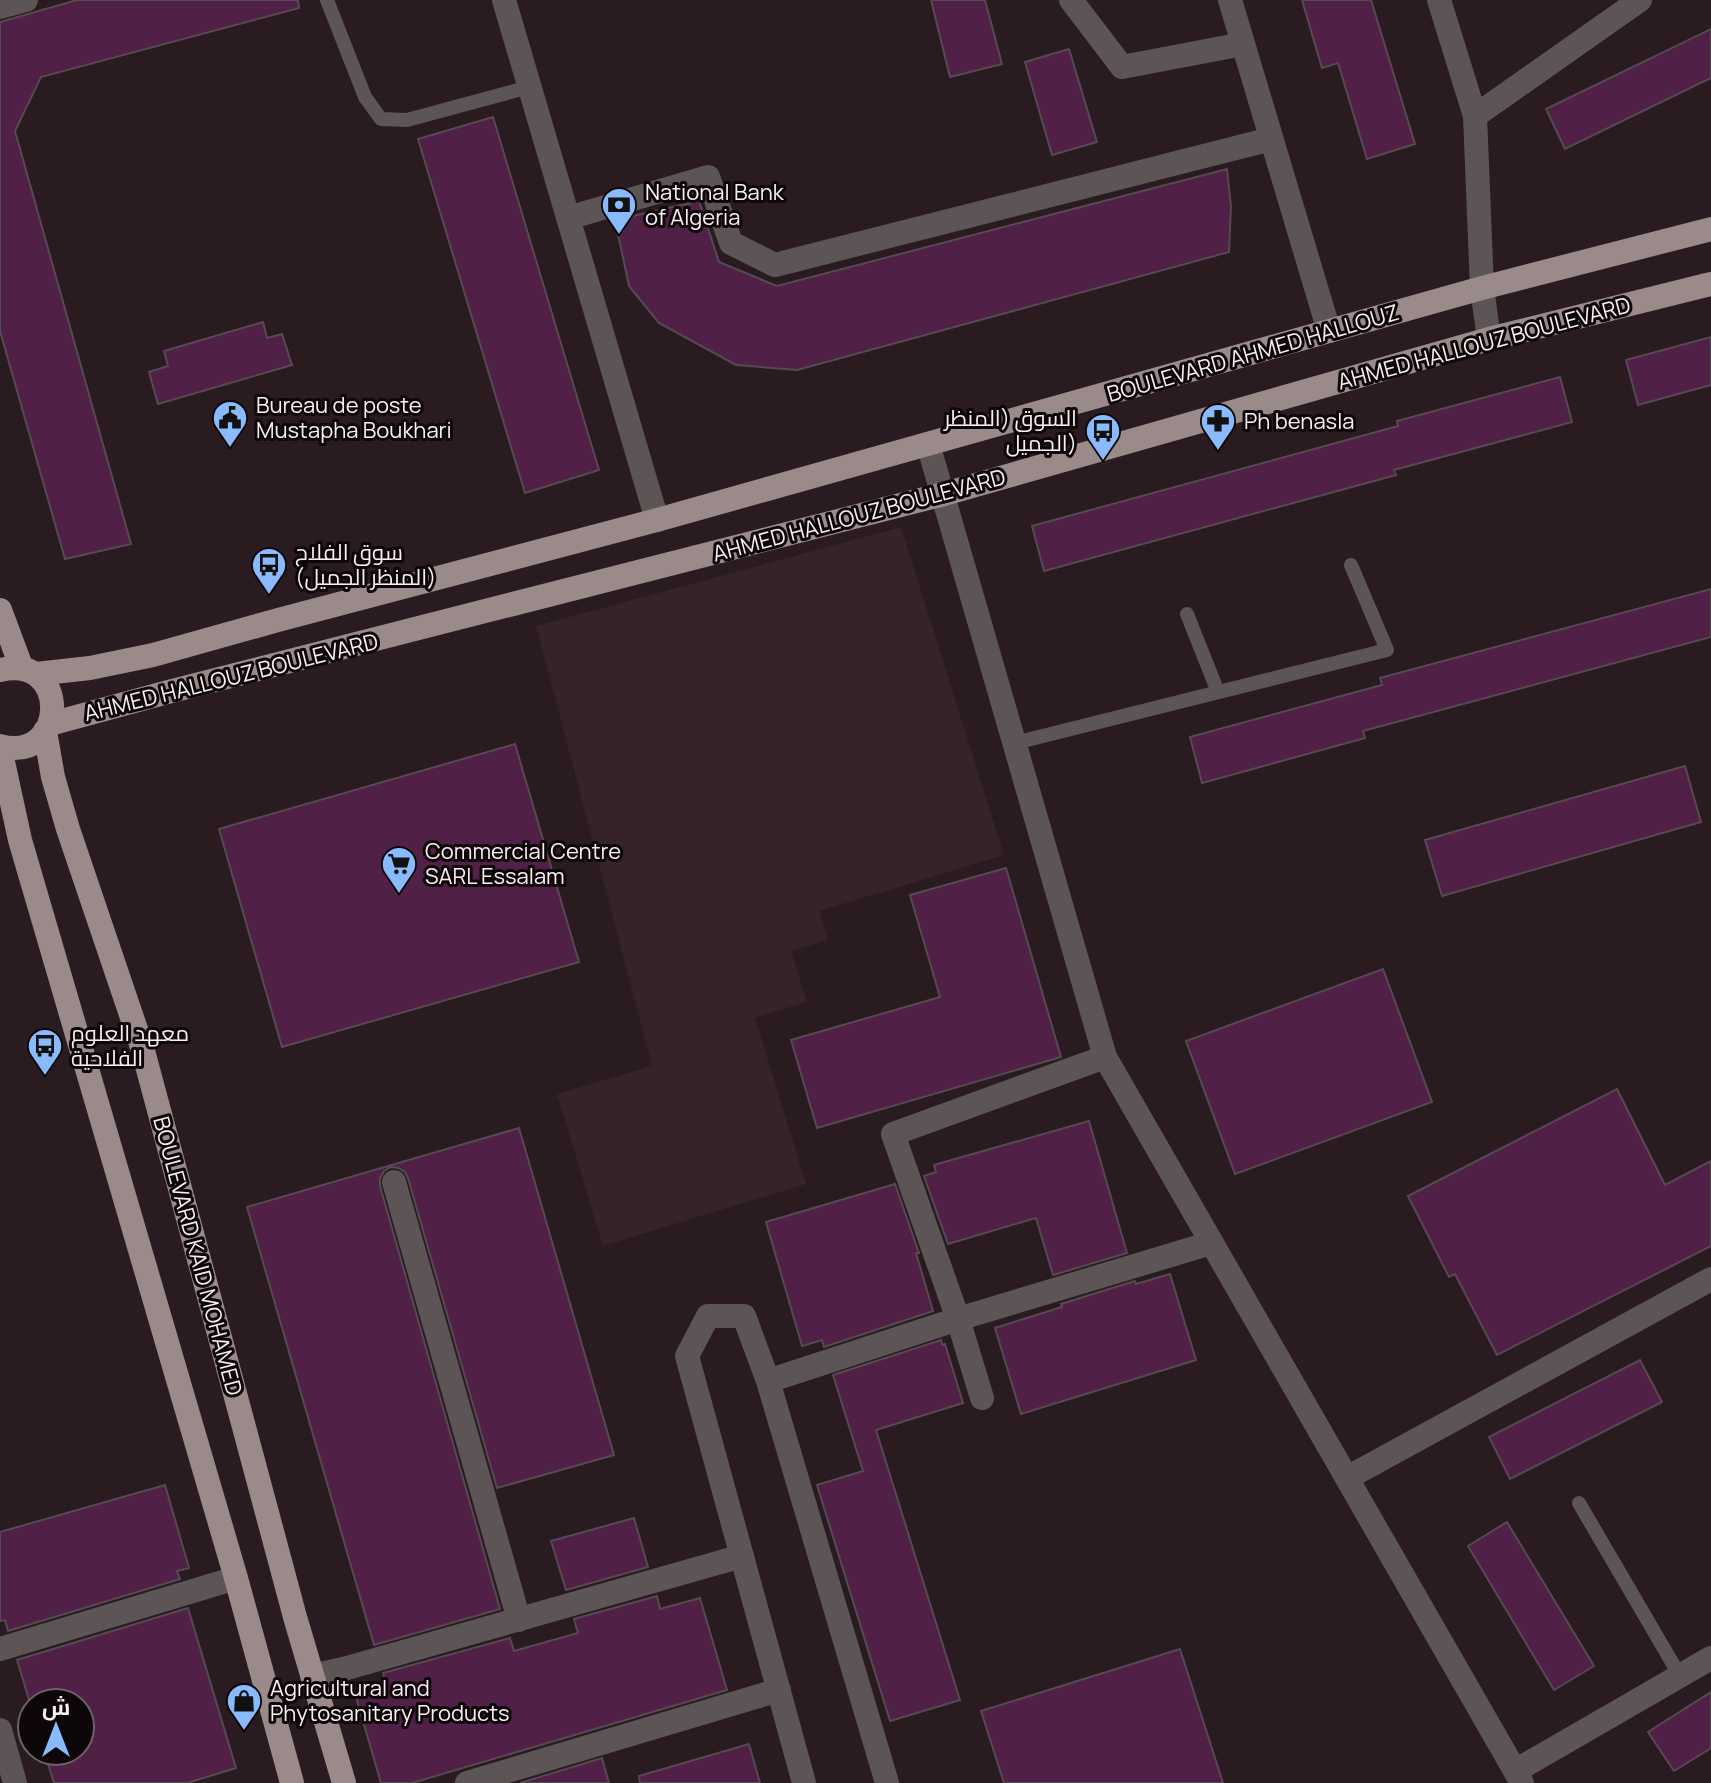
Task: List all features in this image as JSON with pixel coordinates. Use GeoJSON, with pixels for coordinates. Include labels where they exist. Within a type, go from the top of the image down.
{"type":"FeatureCollection","features":[{"type":"Feature","properties":{"kind":"main road","name":"BOULEVARD AHMED HALLOUZ"},"geometry":{"type":"LineString","coordinates":[[657,520],[1482,288],[1711,229]]}},
{"type":"Feature","properties":{"kind":"main road","name":"AHMED HALLOUZ BOULEVARD"},"geometry":{"type":"LineString","coordinates":[[0,747],[20,748],[39,738],[48,727],[168,692],[944,494],[1489,339],[1711,284]]}},
{"type":"Feature","properties":{"kind":"main road","name":"AHMED HALLOUZ BOULEVARD"},"geometry":{"type":"LineString","coordinates":[[19,671],[90,668],[153,655],[657,520]]}},
{"type":"Feature","properties":{"kind":"main road","name":"BOULEVARD KAID MOHAMED"},"geometry":{"type":"LineString","coordinates":[[0,610],[19,671],[44,682],[50,691],[53,713],[48,727],[53,777],[142,1047],[312,1676],[344,1783]]}},
{"type":"Feature","properties":{"kind":"main road"},"geometry":{"type":"LineString","coordinates":[[0,747],[20,840],[236,1578],[292,1783]]}},
{"type":"Feature","properties":{"kind":"street"},"geometry":{"type":"LineString","coordinates":[[0,7],[26,0]]}},
{"type":"Feature","properties":{"kind":"street"},"geometry":{"type":"LineString","coordinates":[[504,0],[657,520]]}},
{"type":"Feature","properties":{"kind":"street"},"geometry":{"type":"LineString","coordinates":[[1071,0],[1122,67],[1243,44]]}},
{"type":"Feature","properties":{"kind":"street"},"geometry":{"type":"LineString","coordinates":[[1230,0],[1329,331]]}},
{"type":"Feature","properties":{"kind":"street"},"geometry":{"type":"LineString","coordinates":[[1439,0],[1475,116],[1482,288],[1489,339]]}},
{"type":"Feature","properties":{"kind":"street"},"geometry":{"type":"LineString","coordinates":[[1475,116],[1640,0]]}},
{"type":"Feature","properties":{"kind":"street"},"geometry":{"type":"LineString","coordinates":[[568,218],[708,177],[731,243],[775,265],[1271,139]]}},
{"type":"Feature","properties":{"kind":"street"},"geometry":{"type":"LineString","coordinates":[[928,444],[1105,1057],[1518,1777],[1711,1658]]}},
{"type":"Feature","properties":{"kind":"street"},"geometry":{"type":"LineString","coordinates":[[982,1398],[958,1319],[893,1134],[1105,1057]]}},
{"type":"Feature","properties":{"kind":"street"},"geometry":{"type":"LineString","coordinates":[[394,1182],[519,1620]]}},
{"type":"Feature","properties":{"kind":"street"},"geometry":{"type":"LineString","coordinates":[[768,1381],[958,1319],[1211,1243]]}},
{"type":"Feature","properties":{"kind":"street"},"geometry":{"type":"LineString","coordinates":[[1347,1478],[1711,1279]]}},
{"type":"Feature","properties":{"kind":"street"},"geometry":{"type":"LineString","coordinates":[[804,1783],[687,1356],[708,1316],[744,1316],[768,1381],[887,1783]]}},
{"type":"Feature","properties":{"kind":"street"},"geometry":{"type":"LineString","coordinates":[[312,1676],[742,1556]]}},
{"type":"Feature","properties":{"kind":"street"},"geometry":{"type":"LineString","coordinates":[[0,1649],[236,1578]]}},
{"type":"Feature","properties":{"kind":"street"},"geometry":{"type":"LineString","coordinates":[[467,1783],[506,1778],[779,1690]]}},
{"type":"Feature","properties":{"kind":"street"},"geometry":{"type":"LineString","coordinates":[[0,1730],[15,1783]]}},
{"type":"Feature","properties":{"kind":"lane"},"geometry":{"type":"LineString","coordinates":[[327,0],[365,97],[381,119],[407,120],[529,87]]}},
{"type":"Feature","properties":{"kind":"lane"},"geometry":{"type":"LineString","coordinates":[[1015,743],[1387,650],[1351,565]]}},
{"type":"Feature","properties":{"kind":"lane"},"geometry":{"type":"LineString","coordinates":[[1187,614],[1218,692]]}},
{"type":"Feature","properties":{"kind":"lane"},"geometry":{"type":"LineString","coordinates":[[1579,1503],[1680,1676]]}},
{"type":"Feature","properties":{"kind":"shaded area"},"geometry":{"type":"Polygon","coordinates":[[[901,527],[1004,855],[820,911],[828,940],[791,951],[807,1002],[755,1018],[806,1184],[603,1246],[557,1094],[652,1066],[536,626],[901,527]]]}},
{"type":"Feature","properties":{"kind":"building"},"geometry":{"type":"Polygon","coordinates":[[[77,0],[298,0],[299,8],[41,77],[15,131],[131,544],[65,559],[0,331],[0,22],[77,0]]]}},
{"type":"Feature","properties":{"kind":"building"},"geometry":{"type":"Polygon","coordinates":[[[931,0],[985,0],[1002,64],[950,77],[931,0]]]}},
{"type":"Feature","properties":{"kind":"building"},"geometry":{"type":"Polygon","coordinates":[[[1302,0],[1371,0],[1415,144],[1367,159],[1338,63],[1322,68],[1302,0]]]}},
{"type":"Feature","properties":{"kind":"building"},"geometry":{"type":"Polygon","coordinates":[[[1711,29],[1711,78],[1565,149],[1546,109],[1711,29]]]}},
{"type":"Feature","properties":{"kind":"building"},"geometry":{"type":"Polygon","coordinates":[[[1069,49],[1097,142],[1052,155],[1025,62],[1069,49]]]}},
{"type":"Feature","properties":{"kind":"building"},"geometry":{"type":"Polygon","coordinates":[[[493,117],[599,470],[525,493],[418,139],[493,117]]]}},
{"type":"Feature","properties":{"kind":"building"},"geometry":{"type":"Polygon","coordinates":[[[1227,169],[1231,206],[1229,252],[797,370],[736,365],[659,323],[629,286],[615,220],[699,201],[719,262],[777,286],[1227,169]]]}},
{"type":"Feature","properties":{"kind":"building"},"geometry":{"type":"Polygon","coordinates":[[[263,322],[267,338],[282,334],[292,365],[158,404],[149,372],[168,366],[164,351],[263,322]]]}},
{"type":"Feature","properties":{"kind":"building"},"geometry":{"type":"Polygon","coordinates":[[[1711,337],[1711,385],[1638,405],[1626,360],[1711,337]]]}},
{"type":"Feature","properties":{"kind":"building"},"geometry":{"type":"Polygon","coordinates":[[[1560,377],[1572,422],[1394,470],[1396,475],[1044,571],[1032,526],[1398,426],[1397,421],[1560,377]]]}},
{"type":"Feature","properties":{"kind":"building"},"geometry":{"type":"Polygon","coordinates":[[[1711,589],[1711,637],[1363,731],[1365,738],[1202,783],[1190,737],[1382,685],[1380,678],[1711,589]]]}},
{"type":"Feature","properties":{"kind":"building","name":"Commercial Centre SARL Essalam"},"geometry":{"type":"Polygon","coordinates":[[[515,744],[579,962],[282,1047],[219,829],[515,744]]]}},
{"type":"Feature","properties":{"kind":"building"},"geometry":{"type":"Polygon","coordinates":[[[1685,766],[1701,822],[1442,896],[1425,840],[1685,766]]]}},
{"type":"Feature","properties":{"kind":"building"},"geometry":{"type":"Polygon","coordinates":[[[1006,868],[1061,1057],[817,1128],[791,1040],[940,997],[910,895],[1006,868]]]}},
{"type":"Feature","properties":{"kind":"building"},"geometry":{"type":"Polygon","coordinates":[[[1383,969],[1432,1102],[1235,1174],[1186,1041],[1383,969]]]}},
{"type":"Feature","properties":{"kind":"building"},"geometry":{"type":"Polygon","coordinates":[[[1617,1089],[1665,1185],[1711,1161],[1711,1246],[1497,1355],[1455,1274],[1449,1277],[1408,1196],[1617,1089]]]}},
{"type":"Feature","properties":{"kind":"building"},"geometry":{"type":"Polygon","coordinates":[[[1089,1121],[1127,1253],[1053,1275],[1036,1218],[948,1244],[924,1176],[936,1172],[934,1165],[1089,1121]]]}},
{"type":"Feature","properties":{"kind":"building"},"geometry":{"type":"Polygon","coordinates":[[[519,1128],[614,1455],[497,1488],[408,1178],[398,1168],[391,1167],[384,1171],[380,1186],[500,1609],[374,1645],[247,1207],[519,1128]]]}},
{"type":"Feature","properties":{"kind":"building"},"geometry":{"type":"Polygon","coordinates":[[[895,1184],[919,1253],[916,1253],[933,1311],[824,1347],[822,1340],[802,1346],[766,1222],[895,1184]]]}},
{"type":"Feature","properties":{"kind":"building"},"geometry":{"type":"Polygon","coordinates":[[[1170,1274],[1196,1360],[1021,1414],[995,1328],[1135,1281],[1136,1284],[1170,1274]]]}},
{"type":"Feature","properties":{"kind":"building"},"geometry":{"type":"Polygon","coordinates":[[[941,1340],[942,1345],[945,1344],[963,1403],[876,1430],[960,1700],[890,1721],[817,1485],[863,1471],[833,1375],[941,1340]]]}},
{"type":"Feature","properties":{"kind":"building"},"geometry":{"type":"Polygon","coordinates":[[[1640,1360],[1662,1402],[1510,1479],[1489,1437],[1640,1360]]]}},
{"type":"Feature","properties":{"kind":"building"},"geometry":{"type":"Polygon","coordinates":[[[165,1485],[189,1568],[177,1571],[180,1579],[8,1631],[5,1620],[0,1621],[0,1532],[165,1485]]]}},
{"type":"Feature","properties":{"kind":"building"},"geometry":{"type":"Polygon","coordinates":[[[634,1518],[648,1567],[566,1590],[551,1541],[634,1518]]]}},
{"type":"Feature","properties":{"kind":"building"},"geometry":{"type":"Polygon","coordinates":[[[1507,1522],[1594,1666],[1554,1690],[1468,1546],[1507,1522]]]}},
{"type":"Feature","properties":{"kind":"building"},"geometry":{"type":"Polygon","coordinates":[[[657,1596],[660,1609],[700,1598],[727,1690],[412,1783],[381,1783],[356,1697],[387,1688],[383,1673],[510,1638],[514,1651],[578,1633],[574,1619],[657,1596]]]}},
{"type":"Feature","properties":{"kind":"building"},"geometry":{"type":"Polygon","coordinates":[[[188,1608],[236,1768],[187,1783],[54,1783],[49,1767],[96,1767],[96,1687],[25,1687],[17,1660],[188,1608]]]}},
{"type":"Feature","properties":{"kind":"building"},"geometry":{"type":"Polygon","coordinates":[[[1180,1649],[1223,1783],[1004,1783],[981,1711],[1180,1649]]]}},
{"type":"Feature","properties":{"kind":"building"},"geometry":{"type":"Polygon","coordinates":[[[1711,1692],[1711,1748],[1674,1771],[1648,1732],[1711,1692]]]}},
{"type":"Feature","properties":{"kind":"building"},"geometry":{"type":"Polygon","coordinates":[[[749,1744],[760,1783],[640,1783],[639,1776],[749,1744]]]}},
{"type":"Feature","properties":{"kind":"building"},"geometry":{"type":"Polygon","coordinates":[[[602,1758],[609,1783],[520,1783],[602,1758]]]}},
{"type":"Feature","properties":{"kind":"place","name":"National Bank of Algeria"},"geometry":{"type":"Point","coordinates":[619,236]}},
{"type":"Feature","properties":{"kind":"place","name":"Bureau de poste Mustapha Boukhari"},"geometry":{"type":"Point","coordinates":[230,449]}},
{"type":"Feature","properties":{"kind":"place","name":"Ph benasla"},"geometry":{"type":"Point","coordinates":[1218,452]}},
{"type":"Feature","properties":{"kind":"place","name":"السوق (المنظر الجميل)"},"geometry":{"type":"Point","coordinates":[1103,462]}},
{"type":"Feature","properties":{"kind":"place","name":"سوق الفلاح (المنظر الجميل)"},"geometry":{"type":"Point","coordinates":[269,596]}},
{"type":"Feature","properties":{"kind":"place","name":"Commercial Centre SARL Essalam"},"geometry":{"type":"Point","coordinates":[399,895]}},
{"type":"Feature","properties":{"kind":"place","name":"معهد العلوم الفلاحية"},"geometry":{"type":"Point","coordinates":[45,1077]}},
{"type":"Feature","properties":{"kind":"place","name":"Agricultural and Phytosanitary Products"},"geometry":{"type":"Point","coordinates":[244,1732]}}]}
